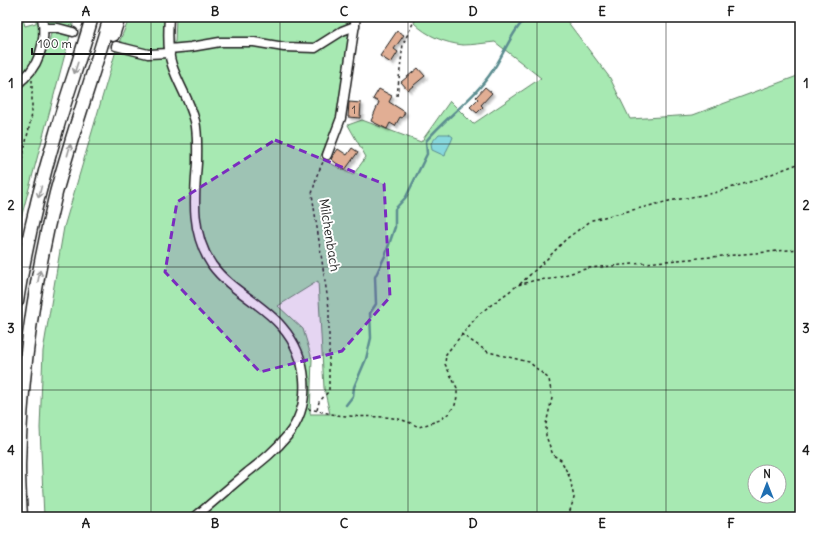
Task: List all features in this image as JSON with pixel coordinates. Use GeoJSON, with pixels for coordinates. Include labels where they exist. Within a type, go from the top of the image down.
{"type":"FeatureCollection","features":[{"type":"Feature","properties":{"kind":"highway"},"geometry":{"type":"LineString","coordinates":[[17,301],[40,188],[92,17]]}},
{"type":"Feature","properties":{"kind":"highway"},"geometry":{"type":"LineString","coordinates":[[21,517],[19,466],[24,380],[37,287],[48,228],[57,192],[110,17]]}},
{"type":"Feature","properties":{"kind":"highway"},"geometry":{"type":"LineString","coordinates":[[96,63],[108,50],[119,17]]}},
{"type":"Feature","properties":{"kind":"street"},"geometry":{"type":"LineString","coordinates":[[17,84],[29,73],[39,56],[44,28],[42,17]]}},
{"type":"Feature","properties":{"kind":"street"},"geometry":{"type":"LineString","coordinates":[[169,17],[172,65],[195,122],[197,150],[195,216],[200,240],[208,258],[219,272],[234,287],[271,317],[287,333],[299,354],[305,379],[304,396],[301,408],[294,426],[288,434],[271,453],[195,517]]}},
{"type":"Feature","properties":{"kind":"street"},"geometry":{"type":"LineString","coordinates":[[327,155],[341,118],[356,17]]}},
{"type":"Feature","properties":{"kind":"street"},"geometry":{"type":"LineString","coordinates":[[116,46],[148,54],[220,42],[247,42],[284,47],[314,48],[355,26]]}},
{"type":"Feature","properties":{"kind":"street"},"geometry":{"type":"LineString","coordinates":[[44,28],[58,28],[73,32]]}},
{"type":"Feature","properties":{"kind":"path"},"geometry":{"type":"LineString","coordinates":[[397,96],[403,44],[416,17]]}},
{"type":"Feature","properties":{"kind":"path"},"geometry":{"type":"LineString","coordinates":[[17,183],[32,114],[33,82],[29,73]]}},
{"type":"Feature","properties":{"kind":"path","name":"Milchenbach"},"geometry":{"type":"LineString","coordinates":[[327,155],[317,175],[312,194],[329,308],[329,391],[319,402],[317,410],[347,416],[386,416],[407,421],[419,427],[440,420],[449,413],[455,405],[457,388],[445,364],[446,354],[461,334]]}},
{"type":"Feature","properties":{"kind":"path"},"geometry":{"type":"LineString","coordinates":[[568,517],[574,498],[570,478],[561,460],[553,455],[546,436],[546,424],[552,398],[549,379],[529,362],[488,352],[461,334],[479,314],[535,271],[566,239],[592,220],[669,201],[714,193],[756,180],[800,163]]}},
{"type":"Feature","properties":{"kind":"path"},"geometry":{"type":"LineString","coordinates":[[518,285],[589,268],[800,249]]}},
{"type":"Feature","properties":{"kind":"highlighted area"},"geometry":{"type":"Polygon","coordinates":[[[275,140],[384,184],[390,297],[342,351],[260,372],[165,272],[177,202],[275,140]]]}},
{"type":"Feature","properties":{"kind":"green space"},"geometry":{"type":"Polygon","coordinates":[[[17,17],[22,17],[25,26],[36,23],[36,17],[42,17],[39,56],[17,84],[17,17]]]}},
{"type":"Feature","properties":{"kind":"green space"},"geometry":{"type":"Polygon","coordinates":[[[46,17],[75,17],[17,233],[17,88],[24,86],[47,50],[53,25],[47,23],[46,17]]]}},
{"type":"Feature","properties":{"kind":"green space"},"geometry":{"type":"Polygon","coordinates":[[[130,17],[169,17],[169,43],[175,42],[176,17],[355,17],[355,25],[315,49],[343,33],[349,33],[352,39],[338,118],[320,158],[353,175],[366,157],[348,125],[362,120],[421,142],[450,101],[473,124],[541,78],[495,42],[463,45],[443,41],[419,28],[414,23],[417,17],[527,17],[529,20],[538,17],[564,17],[610,78],[630,119],[693,115],[800,75],[800,517],[44,517],[40,428],[43,351],[64,227],[117,47],[130,17]],[[318,281],[278,306],[303,329],[312,359],[310,414],[330,414],[324,388],[318,281]]]}},
{"type":"Feature","properties":{"kind":"water"},"geometry":{"type":"Polygon","coordinates":[[[439,134],[449,134],[453,137],[445,156],[432,150],[431,143],[439,134]]]}},
{"type":"Feature","properties":{"kind":"building"},"geometry":{"type":"Polygon","coordinates":[[[397,31],[404,35],[394,49],[398,52],[391,63],[380,56],[397,31]]]}},
{"type":"Feature","properties":{"kind":"building"},"geometry":{"type":"Polygon","coordinates":[[[418,68],[425,76],[408,90],[401,82],[418,68]]]}},
{"type":"Feature","properties":{"kind":"building"},"geometry":{"type":"Polygon","coordinates":[[[485,87],[492,93],[481,105],[483,107],[477,113],[470,107],[478,99],[476,97],[485,87]]]}},
{"type":"Feature","properties":{"kind":"building"},"geometry":{"type":"Polygon","coordinates":[[[379,89],[392,96],[389,102],[405,112],[395,126],[390,123],[387,129],[371,121],[379,102],[373,99],[379,89]]]}},
{"type":"Feature","properties":{"kind":"building"},"geometry":{"type":"Polygon","coordinates":[[[349,102],[361,103],[360,118],[348,117],[349,102]]]}},
{"type":"Feature","properties":{"kind":"building"},"geometry":{"type":"Polygon","coordinates":[[[352,148],[358,152],[345,170],[331,159],[338,149],[347,155],[352,148]]]}},
{"type":"Feature","properties":{"kind":"waterway","name":"Milchenbach"},"geometry":{"type":"LineString","coordinates":[[346,405],[353,396],[354,387],[366,359],[371,338],[370,313],[376,304],[375,277],[385,256],[395,227],[395,209],[406,197],[427,154],[426,141],[486,80],[497,64],[514,33],[524,20],[529,17]]}},
{"type":"Feature","properties":{"kind":"tunnel"},"geometry":{"type":"LineString","coordinates":[[73,32],[116,46]]}}]}
